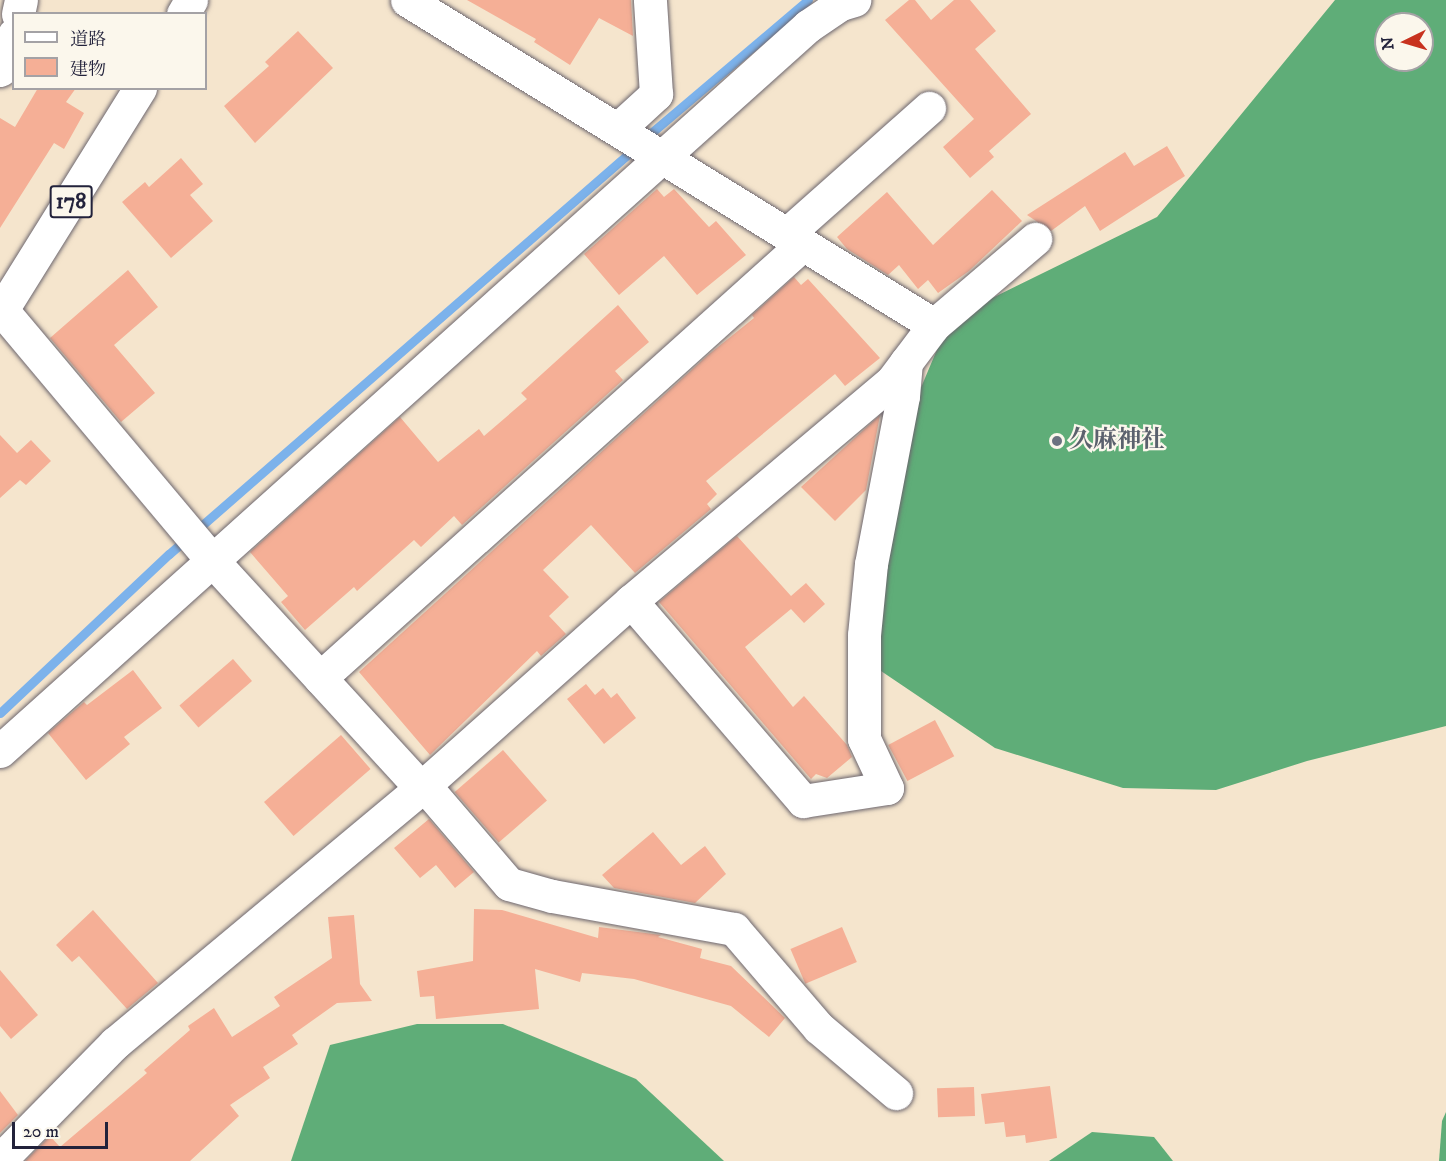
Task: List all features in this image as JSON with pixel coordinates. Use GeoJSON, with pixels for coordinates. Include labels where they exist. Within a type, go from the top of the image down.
{"type":"FeatureCollection","features":[{"type":"Feature","properties":{"kind":"main road"},"geometry":{"type":"LineString","coordinates":[[407,0],[934,325]]}},
{"type":"Feature","properties":{"kind":"main road"},"geometry":{"type":"LineString","coordinates":[[618,129],[656,94],[650,0]]}},
{"type":"Feature","properties":{"kind":"main road"},"geometry":{"type":"LineString","coordinates":[[0,751],[211,559],[808,26],[842,4],[854,0]]}},
{"type":"Feature","properties":{"kind":"main road"},"geometry":{"type":"LineString","coordinates":[[0,70],[7,61],[12,42]]}},
{"type":"Feature","properties":{"kind":"main road","name":"178"},"geometry":{"type":"LineString","coordinates":[[1,312],[139,90]]}},
{"type":"Feature","properties":{"kind":"main road"},"geometry":{"type":"LineString","coordinates":[[320,678],[795,239],[929,108]]}},
{"type":"Feature","properties":{"kind":"main road"},"geometry":{"type":"LineString","coordinates":[[0,1160],[115,1043],[423,787],[631,601],[892,381],[934,325],[1035,239]]}},
{"type":"Feature","properties":{"kind":"main road"},"geometry":{"type":"LineString","coordinates":[[1,312],[211,559],[423,787],[509,884],[552,896],[734,929],[819,1028],[896,1093]]}},
{"type":"Feature","properties":{"kind":"main road"},"geometry":{"type":"LineString","coordinates":[[631,601],[803,801],[887,788],[864,739],[864,635],[871,564],[903,396],[906,362]]}},
{"type":"Feature","properties":{"kind":"green space"},"geometry":{"type":"Polygon","coordinates":[[[1335,0],[1446,0],[1446,726],[1307,761],[1216,790],[1123,788],[995,748],[881,671],[878,622],[912,409],[941,340],[974,307],[1157,217],[1335,0]]]}},
{"type":"Feature","properties":{"kind":"green space"},"geometry":{"type":"Polygon","coordinates":[[[417,1024],[503,1024],[636,1079],[724,1161],[291,1161],[330,1045],[417,1024]]]}},
{"type":"Feature","properties":{"kind":"green space"},"geometry":{"type":"Polygon","coordinates":[[[1446,1112],[1446,1161],[1439,1161],[1442,1121],[1446,1112]]]}},
{"type":"Feature","properties":{"kind":"green space"},"geometry":{"type":"Polygon","coordinates":[[[1092,1132],[1154,1137],[1173,1161],[1049,1161],[1092,1132]]]}},
{"type":"Feature","properties":{"kind":"building"},"geometry":{"type":"Polygon","coordinates":[[[467,0],[631,0],[633,36],[599,18],[570,65],[534,42],[536,39],[467,0]]]}},
{"type":"Feature","properties":{"kind":"building"},"geometry":{"type":"Polygon","coordinates":[[[909,0],[915,0],[931,20],[954,0],[970,0],[996,31],[975,49],[1031,114],[989,151],[994,157],[970,178],[943,147],[974,119],[885,20],[909,0]]]}},
{"type":"Feature","properties":{"kind":"building"},"geometry":{"type":"Polygon","coordinates":[[[298,31],[333,68],[255,143],[224,106],[269,66],[265,62],[298,31]]]}},
{"type":"Feature","properties":{"kind":"building"},"geometry":{"type":"Polygon","coordinates":[[[37,90],[75,90],[66,102],[84,113],[64,149],[54,143],[0,228],[0,118],[15,127],[37,90]]]}},
{"type":"Feature","properties":{"kind":"building"},"geometry":{"type":"Polygon","coordinates":[[[1167,146],[1185,176],[1100,231],[1085,206],[1051,231],[1027,215],[1125,152],[1134,166],[1167,146]]]}},
{"type":"Feature","properties":{"kind":"building"},"geometry":{"type":"Polygon","coordinates":[[[181,158],[203,184],[190,195],[213,221],[171,258],[122,202],[145,182],[149,187],[181,158]]]}},
{"type":"Feature","properties":{"kind":"building"},"geometry":{"type":"Polygon","coordinates":[[[657,189],[664,197],[674,189],[709,227],[716,221],[746,255],[697,295],[664,256],[619,295],[584,254],[657,189]]]}},
{"type":"Feature","properties":{"kind":"building"},"geometry":{"type":"Polygon","coordinates":[[[992,190],[1022,221],[969,271],[938,293],[928,280],[918,289],[899,265],[888,275],[847,249],[837,237],[887,192],[933,245],[992,190]]]}},
{"type":"Feature","properties":{"kind":"building"},"geometry":{"type":"Polygon","coordinates":[[[128,270],[158,307],[114,345],[155,393],[121,422],[50,338],[128,270]]]}},
{"type":"Feature","properties":{"kind":"building"},"geometry":{"type":"Polygon","coordinates":[[[794,277],[801,285],[808,279],[880,358],[845,386],[835,374],[706,481],[717,494],[707,504],[711,509],[635,573],[591,525],[543,570],[569,597],[549,616],[566,634],[541,656],[537,651],[430,755],[359,672],[708,355],[754,318],[752,315],[794,277]]]}},
{"type":"Feature","properties":{"kind":"building"},"geometry":{"type":"Polygon","coordinates":[[[618,305],[649,342],[615,371],[623,380],[462,525],[454,516],[421,547],[414,540],[357,591],[354,587],[305,630],[281,602],[288,596],[250,552],[400,417],[438,462],[479,429],[484,436],[527,399],[521,393],[618,305]]]}},
{"type":"Feature","properties":{"kind":"building"},"geometry":{"type":"Polygon","coordinates":[[[880,415],[866,490],[835,521],[801,487],[880,415]]]}},
{"type":"Feature","properties":{"kind":"building"},"geometry":{"type":"Polygon","coordinates":[[[0,435],[17,453],[31,440],[51,461],[26,485],[20,480],[0,498],[0,435]]]}},
{"type":"Feature","properties":{"kind":"building"},"geometry":{"type":"Polygon","coordinates":[[[737,536],[791,596],[806,583],[825,604],[804,623],[791,609],[745,647],[793,707],[804,696],[847,745],[852,757],[827,778],[816,774],[811,779],[659,602],[737,536]]]}},
{"type":"Feature","properties":{"kind":"building"},"geometry":{"type":"Polygon","coordinates":[[[233,659],[252,681],[198,727],[179,706],[233,659]]]}},
{"type":"Feature","properties":{"kind":"building"},"geometry":{"type":"Polygon","coordinates":[[[133,670],[162,708],[124,737],[130,744],[86,780],[48,733],[84,702],[87,705],[133,670]]]}},
{"type":"Feature","properties":{"kind":"building"},"geometry":{"type":"Polygon","coordinates":[[[586,684],[595,695],[603,688],[611,698],[617,693],[636,718],[604,744],[567,699],[586,684]]]}},
{"type":"Feature","properties":{"kind":"building"},"geometry":{"type":"Polygon","coordinates":[[[935,720],[954,756],[907,781],[888,745],[935,720]]]}},
{"type":"Feature","properties":{"kind":"building"},"geometry":{"type":"Polygon","coordinates":[[[341,735],[371,769],[294,836],[264,802],[341,735]]]}},
{"type":"Feature","properties":{"kind":"building"},"geometry":{"type":"Polygon","coordinates":[[[503,750],[547,801],[499,843],[455,792],[503,750]]]}},
{"type":"Feature","properties":{"kind":"building"},"geometry":{"type":"Polygon","coordinates":[[[429,819],[474,872],[455,888],[436,865],[420,878],[394,848],[429,819]]]}},
{"type":"Feature","properties":{"kind":"building"},"geometry":{"type":"Polygon","coordinates":[[[653,832],[681,865],[705,846],[726,874],[695,903],[614,888],[602,875],[653,832]]]}},
{"type":"Feature","properties":{"kind":"building"},"geometry":{"type":"Polygon","coordinates":[[[474,909],[502,910],[598,938],[599,927],[661,935],[658,937],[702,949],[700,958],[731,966],[785,1018],[769,1037],[731,1006],[634,979],[582,973],[580,982],[535,969],[539,1009],[436,1019],[434,996],[420,997],[417,971],[473,961],[474,909]]]}},
{"type":"Feature","properties":{"kind":"building"},"geometry":{"type":"Polygon","coordinates":[[[93,910],[158,983],[127,1009],[79,956],[72,962],[56,945],[93,910]]]}},
{"type":"Feature","properties":{"kind":"building"},"geometry":{"type":"Polygon","coordinates":[[[354,915],[360,984],[372,1001],[337,1003],[292,1035],[298,1044],[263,1067],[270,1078],[230,1105],[239,1116],[190,1161],[25,1161],[50,1136],[60,1147],[147,1073],[144,1070],[190,1030],[188,1026],[214,1008],[232,1037],[280,1006],[274,997],[332,958],[328,917],[354,915]]]}},
{"type":"Feature","properties":{"kind":"building"},"geometry":{"type":"Polygon","coordinates":[[[842,927],[857,962],[805,984],[790,949],[842,927]]]}},
{"type":"Feature","properties":{"kind":"building"},"geometry":{"type":"Polygon","coordinates":[[[0,970],[38,1015],[11,1039],[0,1026],[0,970]]]}},
{"type":"Feature","properties":{"kind":"building"},"geometry":{"type":"Polygon","coordinates":[[[1050,1086],[1057,1138],[1026,1143],[1025,1135],[1006,1137],[1004,1122],[985,1124],[981,1094],[1050,1086]]]}},
{"type":"Feature","properties":{"kind":"building"},"geometry":{"type":"Polygon","coordinates":[[[974,1087],[975,1116],[938,1117],[937,1088],[974,1087]]]}},
{"type":"Feature","properties":{"kind":"building"},"geometry":{"type":"Polygon","coordinates":[[[0,1091],[18,1115],[0,1133],[0,1091]]]}},
{"type":"Feature","properties":{"kind":"waterway"},"geometry":{"type":"LineString","coordinates":[[644,139],[808,0]]}},
{"type":"Feature","properties":{"kind":"waterway"},"geometry":{"type":"LineString","coordinates":[[0,713],[169,554],[635,148]]}},
{"type":"Feature","properties":{"kind":"place","name":"久麻神社"},"geometry":{"type":"Point","coordinates":[1057,441]}}]}
